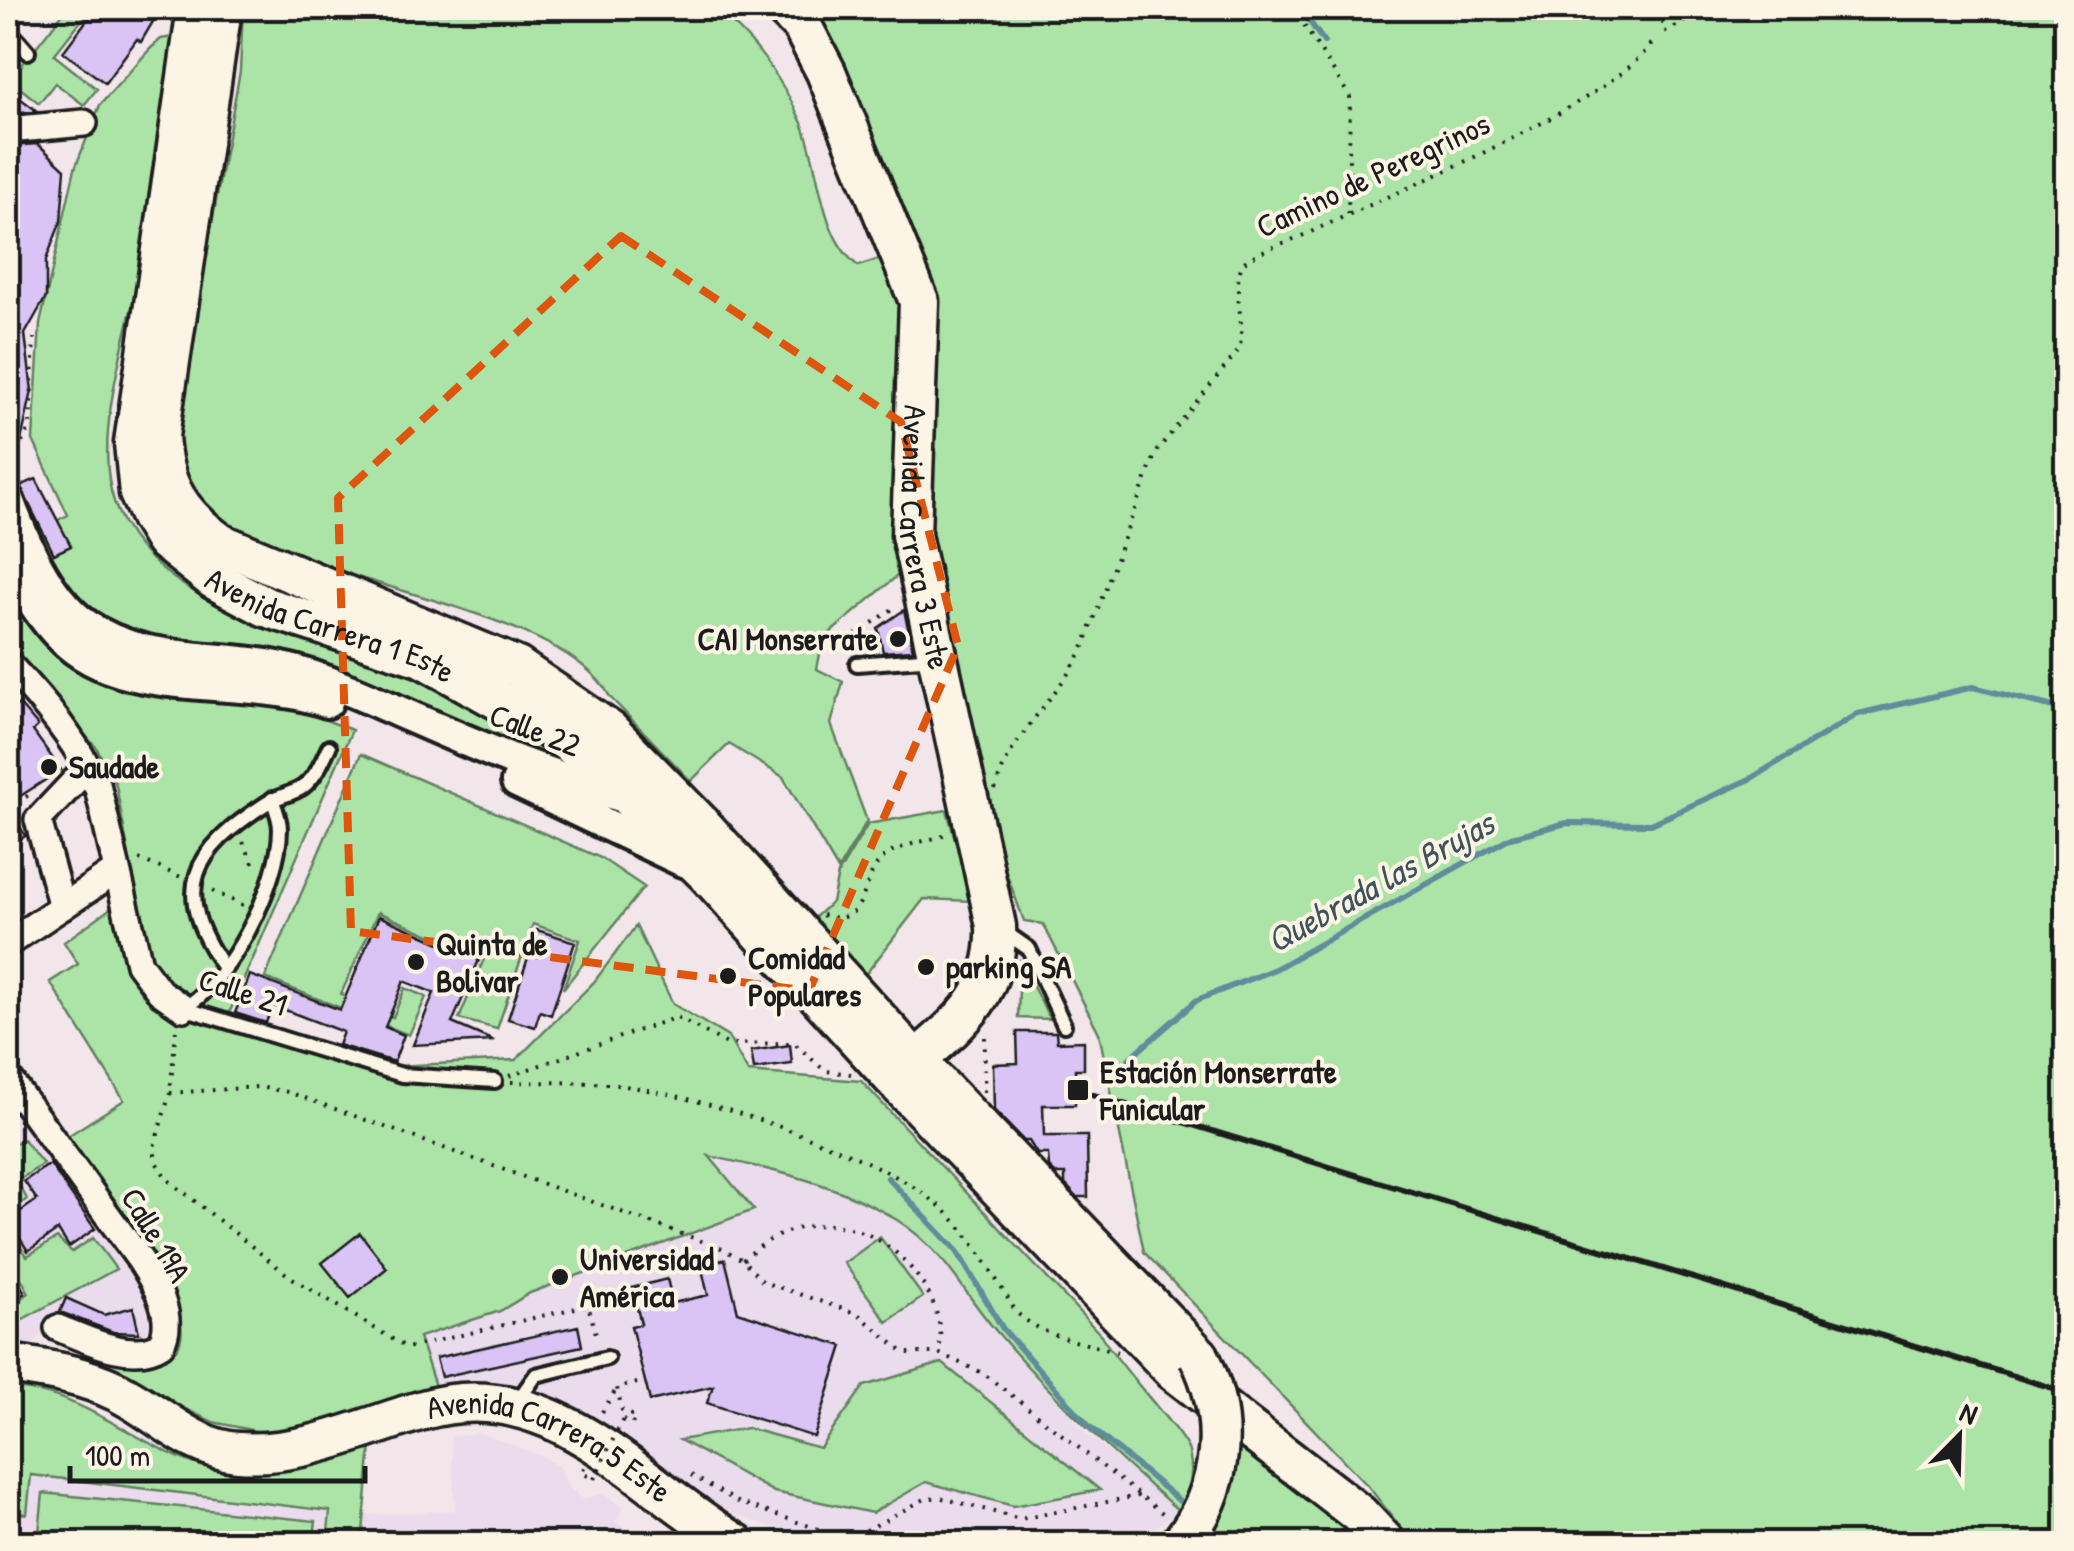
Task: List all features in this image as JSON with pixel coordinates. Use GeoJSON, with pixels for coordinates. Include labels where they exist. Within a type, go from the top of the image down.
{"type":"FeatureCollection","features":[{"type":"Feature","properties":{"kind":"main road","name":"Avenida Carrera 1 Este"},"geometry":{"type":"LineString","coordinates":[[196,8],[136,414],[134,474],[150,517],[164,540],[186,560],[241,596],[399,648],[451,673],[571,743],[632,798],[904,1070]]}},
{"type":"Feature","properties":{"kind":"main road","name":"Avenida Carrera 1 Este"},"geometry":{"type":"LineString","coordinates":[[222,8],[159,436],[160,460],[175,501],[206,532],[242,554],[474,646],[551,687],[610,731],[702,825],[904,1070]]}},
{"type":"Feature","properties":{"kind":"main road","name":"Avenida Carrera 3 Este"},"geometry":{"type":"LineString","coordinates":[[784,8],[802,26],[826,72],[918,301],[910,497],[921,588],[996,926],[997,950],[988,985],[958,1022],[904,1070]]}},
{"type":"Feature","properties":{"kind":"main road"},"geometry":{"type":"LineString","coordinates":[[904,1070],[1199,1356],[1220,1408],[1218,1462],[1204,1508],[1175,1531]]}},
{"type":"Feature","properties":{"kind":"main road"},"geometry":{"type":"LineString","coordinates":[[904,1070],[1183,1379],[1358,1514],[1387,1544]]}},
{"type":"Feature","properties":{"kind":"main road","name":"Avenida Carrera 5 Este"},"geometry":{"type":"LineString","coordinates":[[8,1364],[101,1384],[198,1442],[238,1452],[298,1446],[463,1401],[516,1404],[597,1445],[737,1544]]}},
{"type":"Feature","properties":{"kind":"street"},"geometry":{"type":"LineString","coordinates":[[8,130],[84,123]]}},
{"type":"Feature","properties":{"kind":"street","name":"Calle 22"},"geometry":{"type":"LineString","coordinates":[[8,500],[12,536],[62,639],[96,662],[134,674],[280,690],[319,699],[616,826],[708,874]]}},
{"type":"Feature","properties":{"kind":"street","name":"Calle 22"},"geometry":{"type":"LineString","coordinates":[[12,536],[71,612],[114,640],[170,656],[293,671],[518,763],[632,798],[702,825]]}},
{"type":"Feature","properties":{"kind":"street","name":"Calle 21"},"geometry":{"type":"LineString","coordinates":[[8,664],[50,711],[88,767],[118,870],[138,964],[160,992],[183,1008]]}},
{"type":"Feature","properties":{"kind":"street"},"geometry":{"type":"LineString","coordinates":[[62,907],[38,820],[88,767]]}},
{"type":"Feature","properties":{"kind":"street"},"geometry":{"type":"LineString","coordinates":[[8,943],[118,870]]}},
{"type":"Feature","properties":{"kind":"street","name":"Calle 19A"},"geometry":{"type":"LineString","coordinates":[[8,1078],[140,1260],[157,1288],[167,1330],[161,1344],[150,1349],[102,1345],[58,1328]]}},
{"type":"Feature","properties":{"kind":"lane"},"geometry":{"type":"LineString","coordinates":[[8,29],[28,52]]}},
{"type":"Feature","properties":{"kind":"lane"},"geometry":{"type":"LineString","coordinates":[[858,664],[937,658]]}},
{"type":"Feature","properties":{"kind":"lane"},"geometry":{"type":"LineString","coordinates":[[224,968],[208,946],[191,900],[202,866],[234,825],[272,799],[303,787],[319,769],[328,748]]}},
{"type":"Feature","properties":{"kind":"lane"},"geometry":{"type":"LineString","coordinates":[[183,1008],[200,1000],[224,968],[267,892],[279,847],[280,824],[272,799]]}},
{"type":"Feature","properties":{"kind":"lane"},"geometry":{"type":"LineString","coordinates":[[996,926],[1029,949],[1064,1025]]}},
{"type":"Feature","properties":{"kind":"lane","name":"Calle 21"},"geometry":{"type":"LineString","coordinates":[[183,1008],[402,1075],[495,1081]]}},
{"type":"Feature","properties":{"kind":"lane"},"geometry":{"type":"LineString","coordinates":[[516,1404],[536,1376],[607,1358]]}},
{"type":"Feature","properties":{"kind":"path"},"geometry":{"type":"LineString","coordinates":[[1293,8],[1350,97],[1348,214]]}},
{"type":"Feature","properties":{"kind":"path"},"geometry":{"type":"LineString","coordinates":[[1646,8],[1667,31],[1726,8]]}},
{"type":"Feature","properties":{"kind":"path"},"geometry":{"type":"LineString","coordinates":[[1910,8],[1923,16],[1952,8]]}},
{"type":"Feature","properties":{"kind":"path","name":"Camino de Peregrinos"},"geometry":{"type":"LineString","coordinates":[[975,826],[1019,737],[1072,670],[1084,646],[1156,452],[1240,350],[1244,333],[1238,273],[1242,264],[1596,92],[1638,60],[1654,40]]}},
{"type":"Feature","properties":{"kind":"path"},"geometry":{"type":"LineString","coordinates":[[8,472],[30,426],[34,338]]}},
{"type":"Feature","properties":{"kind":"path"},"geometry":{"type":"LineString","coordinates":[[838,647],[921,588]]}},
{"type":"Feature","properties":{"kind":"path"},"geometry":{"type":"LineString","coordinates":[[234,825],[267,892]]}},
{"type":"Feature","properties":{"kind":"path"},"geometry":{"type":"LineString","coordinates":[[812,912],[836,919],[850,914],[881,860],[975,826]]}},
{"type":"Feature","properties":{"kind":"path"},"geometry":{"type":"LineString","coordinates":[[183,1008],[176,1033],[170,1093],[154,1147],[156,1162],[168,1179],[289,1276],[407,1348],[588,1305],[596,1334]]}},
{"type":"Feature","properties":{"kind":"path"},"geometry":{"type":"LineString","coordinates":[[495,1081],[676,1016],[727,1044],[794,1043],[824,1071],[852,1074]]}},
{"type":"Feature","properties":{"kind":"path"},"geometry":{"type":"LineString","coordinates":[[984,1105],[985,1036]]}},
{"type":"Feature","properties":{"kind":"path"},"geometry":{"type":"LineString","coordinates":[[495,1081],[615,1084],[681,1096],[857,1157],[934,1201],[958,1223],[1017,1313],[1030,1324],[1052,1336],[1122,1354]]}},
{"type":"Feature","properties":{"kind":"path"},"geometry":{"type":"LineString","coordinates":[[170,1093],[248,1087],[288,1092],[696,1237],[743,1260],[762,1282],[858,1314],[904,1353],[938,1352],[983,1374],[1142,1495],[1175,1531]]}},
{"type":"Feature","properties":{"kind":"path"},"geometry":{"type":"LineString","coordinates":[[743,1260],[763,1241],[800,1227],[846,1226],[882,1238],[905,1258],[926,1288],[940,1321],[938,1352]]}},
{"type":"Feature","properties":{"kind":"path"},"geometry":{"type":"LineString","coordinates":[[598,1418],[617,1388],[645,1381]]}},
{"type":"Feature","properties":{"kind":"path"},"geometry":{"type":"LineString","coordinates":[[594,1479],[623,1420],[632,1424],[636,1417],[622,1410],[617,1388]]}},
{"type":"Feature","properties":{"kind":"path"},"geometry":{"type":"LineString","coordinates":[[615,1428],[632,1438]]}},
{"type":"Feature","properties":{"kind":"path"},"geometry":{"type":"LineString","coordinates":[[679,1468],[738,1502],[839,1536],[857,1535],[925,1499],[939,1496],[1020,1519],[1142,1495]]}},
{"type":"Feature","properties":{"kind":"path"},"geometry":{"type":"LineString","coordinates":[[8,1529],[16,1544]]}},
{"type":"Feature","properties":{"kind":"highlighted area"},"geometry":{"type":"Polygon","coordinates":[[[621,236],[901,422],[958,646],[809,991],[351,931],[338,498],[621,236]]]}},
{"type":"Feature","properties":{"kind":"shaded area","name":"Universidad América"},"geometry":{"type":"Polygon","coordinates":[[[101,1064],[707,1155],[838,1190],[897,1220],[945,1258],[994,1330],[1085,1432],[1178,1510],[1137,1543],[826,1543],[729,1513],[554,1401],[500,1382],[435,1386],[275,1435],[63,1139],[124,1101],[101,1064]]]}},
{"type":"Feature","properties":{"kind":"shaded area"},"geometry":{"type":"Polygon","coordinates":[[[8,1103],[142,1292],[152,1317],[152,1333],[105,1341],[53,1317],[27,1354],[8,1351],[8,1103]]]}},
{"type":"Feature","properties":{"kind":"shaded area"},"geometry":{"type":"Polygon","coordinates":[[[24,1389],[78,1403],[178,1454],[234,1473],[267,1471],[371,1446],[365,1515],[455,1510],[451,1437],[480,1433],[542,1456],[561,1468],[567,1486],[584,1500],[602,1493],[624,1507],[615,1522],[654,1543],[8,1544],[8,1391],[24,1389]]]}},
{"type":"Feature","properties":{"kind":"green space"},"geometry":{"type":"Polygon","coordinates":[[[67,8],[91,8],[54,55],[97,89],[84,105],[55,83],[39,103],[10,80],[67,8]]]}},
{"type":"Feature","properties":{"kind":"green space"},"geometry":{"type":"Polygon","coordinates":[[[243,8],[712,8],[752,43],[775,74],[802,123],[828,219],[845,253],[858,266],[886,257],[907,278],[903,571],[823,639],[817,669],[843,682],[831,724],[867,821],[838,870],[783,777],[729,744],[691,781],[583,666],[539,639],[484,616],[297,558],[244,536],[205,512],[190,494],[179,463],[174,429],[240,71],[243,8]]]}},
{"type":"Feature","properties":{"kind":"green space"},"geometry":{"type":"Polygon","coordinates":[[[797,8],[2066,8],[2066,1543],[1413,1543],[1368,1486],[1144,1252],[1099,1033],[1043,924],[1024,921],[994,840],[930,565],[930,371],[797,8]]]}},
{"type":"Feature","properties":{"kind":"green space"},"geometry":{"type":"Polygon","coordinates":[[[173,37],[148,218],[108,430],[109,480],[124,525],[153,561],[192,590],[287,634],[447,692],[586,771],[136,641],[64,596],[32,533],[68,515],[33,440],[40,324],[75,168],[100,105],[150,49],[161,39],[173,37]]]}},
{"type":"Feature","properties":{"kind":"green space"},"geometry":{"type":"Polygon","coordinates":[[[8,577],[268,698],[352,730],[228,1016],[395,1066],[516,1060],[594,982],[636,926],[673,1004],[728,1037],[748,1072],[861,1081],[1101,1335],[1189,1452],[1190,1483],[1178,1510],[1040,1380],[985,1318],[941,1259],[914,1232],[875,1207],[830,1188],[709,1156],[754,1210],[530,1293],[500,1311],[419,1337],[435,1386],[275,1435],[213,1422],[90,1365],[94,1356],[164,1357],[175,1351],[181,1340],[181,1322],[175,1295],[63,1139],[124,1100],[50,982],[78,964],[64,942],[129,895],[134,884],[116,785],[96,747],[8,651],[8,577]]]}},
{"type":"Feature","properties":{"kind":"green space"},"geometry":{"type":"Polygon","coordinates":[[[361,754],[601,858],[644,887],[563,989],[580,940],[533,924],[497,1029],[459,1019],[484,959],[378,912],[341,994],[393,1017],[405,988],[426,997],[409,1035],[265,978],[361,754]]]}},
{"type":"Feature","properties":{"kind":"green space"},"geometry":{"type":"Polygon","coordinates":[[[947,810],[972,901],[924,899],[865,975],[813,919],[832,902],[838,874],[868,824],[947,810]]]}},
{"type":"Feature","properties":{"kind":"green space"},"geometry":{"type":"Polygon","coordinates":[[[1020,962],[1050,1019],[1018,1018],[1020,962]]]}},
{"type":"Feature","properties":{"kind":"green space"},"geometry":{"type":"Polygon","coordinates":[[[23,1139],[43,1164],[17,1181],[27,1199],[8,1214],[8,1147],[23,1139]]]}},
{"type":"Feature","properties":{"kind":"green space"},"geometry":{"type":"Polygon","coordinates":[[[8,1227],[27,1256],[57,1238],[72,1252],[93,1238],[116,1269],[8,1327],[8,1308],[29,1293],[12,1262],[8,1263],[8,1227]]]}},
{"type":"Feature","properties":{"kind":"green space"},"geometry":{"type":"Polygon","coordinates":[[[880,1237],[923,1297],[887,1322],[844,1263],[880,1237]]]}},
{"type":"Feature","properties":{"kind":"green space"},"geometry":{"type":"Polygon","coordinates":[[[942,1363],[1100,1490],[1013,1506],[926,1482],[872,1513],[774,1492],[680,1440],[747,1428],[820,1448],[864,1386],[942,1363]]]}},
{"type":"Feature","properties":{"kind":"green space"},"geometry":{"type":"Polygon","coordinates":[[[24,1389],[79,1406],[182,1459],[236,1473],[287,1468],[371,1446],[362,1543],[327,1543],[330,1511],[31,1475],[27,1514],[8,1512],[8,1391],[24,1389]]]}},
{"type":"Feature","properties":{"kind":"green space"},"geometry":{"type":"Polygon","coordinates":[[[1234,1436],[1368,1543],[1215,1543],[1203,1532],[1234,1436]]]}},
{"type":"Feature","properties":{"kind":"green space"},"geometry":{"type":"Polygon","coordinates":[[[43,1493],[316,1521],[313,1543],[38,1543],[43,1493]]]}},
{"type":"Feature","properties":{"kind":"building"},"geometry":{"type":"Polygon","coordinates":[[[96,8],[161,8],[141,42],[137,39],[105,83],[63,52],[96,8]]]}},
{"type":"Feature","properties":{"kind":"building"},"geometry":{"type":"Polygon","coordinates":[[[8,89],[37,111],[8,114],[8,89]]]}},
{"type":"Feature","properties":{"kind":"building"},"geometry":{"type":"Polygon","coordinates":[[[38,144],[65,169],[61,221],[46,260],[46,297],[25,334],[32,391],[14,472],[8,471],[8,146],[38,144]]]}},
{"type":"Feature","properties":{"kind":"building"},"geometry":{"type":"Polygon","coordinates":[[[36,479],[71,546],[54,554],[20,486],[36,479]]]}},
{"type":"Feature","properties":{"kind":"building","name":"CAI Monserrate"},"geometry":{"type":"Polygon","coordinates":[[[904,610],[913,650],[883,652],[878,628],[904,610]]]}},
{"type":"Feature","properties":{"kind":"building"},"geometry":{"type":"Polygon","coordinates":[[[19,704],[38,726],[33,731],[61,770],[8,804],[8,713],[19,704]]]}},
{"type":"Feature","properties":{"kind":"building"},"geometry":{"type":"Polygon","coordinates":[[[8,804],[25,836],[8,848],[8,804]]]}},
{"type":"Feature","properties":{"kind":"building"},"geometry":{"type":"Polygon","coordinates":[[[379,916],[479,960],[452,1023],[494,1041],[413,1045],[434,993],[404,981],[385,1027],[404,1035],[394,1062],[338,1045],[343,1032],[272,1005],[266,1023],[235,1013],[250,975],[340,1010],[379,916]]]}},
{"type":"Feature","properties":{"kind":"building"},"geometry":{"type":"Polygon","coordinates":[[[537,930],[575,942],[551,1015],[540,1011],[535,1027],[508,1019],[537,930]]]}},
{"type":"Feature","properties":{"kind":"building"},"geometry":{"type":"Polygon","coordinates":[[[1017,1032],[1056,1032],[1057,1042],[1084,1041],[1084,1069],[1075,1069],[1075,1105],[1043,1105],[1044,1136],[1087,1136],[1088,1197],[1077,1197],[1065,1184],[1065,1174],[1056,1174],[1049,1167],[1048,1154],[1037,1154],[1029,1141],[1024,1141],[994,1110],[993,1064],[1018,1063],[1017,1032]]]}},
{"type":"Feature","properties":{"kind":"building"},"geometry":{"type":"Polygon","coordinates":[[[790,1045],[792,1064],[754,1069],[751,1051],[790,1045]]]}},
{"type":"Feature","properties":{"kind":"building"},"geometry":{"type":"Polygon","coordinates":[[[50,1164],[95,1229],[69,1247],[58,1230],[28,1251],[8,1220],[37,1200],[24,1181],[50,1164]]]}},
{"type":"Feature","properties":{"kind":"building"},"geometry":{"type":"Polygon","coordinates":[[[360,1233],[387,1268],[350,1298],[322,1263],[360,1233]]]}},
{"type":"Feature","properties":{"kind":"building"},"geometry":{"type":"Polygon","coordinates":[[[725,1259],[738,1312],[843,1346],[814,1437],[707,1403],[713,1386],[650,1401],[631,1326],[641,1324],[632,1288],[667,1279],[673,1303],[708,1295],[701,1265],[725,1259]]]}},
{"type":"Feature","properties":{"kind":"building"},"geometry":{"type":"Polygon","coordinates":[[[8,1262],[25,1293],[8,1303],[8,1262]]]}},
{"type":"Feature","properties":{"kind":"building"},"geometry":{"type":"Polygon","coordinates":[[[66,1298],[104,1315],[133,1307],[139,1333],[113,1332],[60,1312],[66,1298]]]}},
{"type":"Feature","properties":{"kind":"building"},"geometry":{"type":"Polygon","coordinates":[[[578,1326],[582,1346],[441,1377],[436,1358],[578,1326]]]}},
{"type":"Feature","properties":{"kind":"waterway"},"geometry":{"type":"LineString","coordinates":[[1300,8],[1324,42]]}},
{"type":"Feature","properties":{"kind":"waterway","name":"Quebrada las Brujas"},"geometry":{"type":"LineString","coordinates":[[1129,1059],[1197,1000],[1275,969],[1511,837],[1567,823],[1651,824],[1750,779],[1858,714],[1973,687],[2066,710]]}},
{"type":"Feature","properties":{"kind":"waterway"},"geometry":{"type":"LineString","coordinates":[[888,1178],[957,1251],[1003,1329],[1089,1426],[1188,1508]]}},
{"type":"Feature","properties":{"kind":"waterway"},"geometry":{"type":"LineString","coordinates":[[1210,1526],[1232,1544]]}},
{"type":"Feature","properties":{"kind":"railway"},"geometry":{"type":"LineString","coordinates":[[1078,1090],[2066,1392]]}},
{"type":"Feature","properties":{"kind":"place","name":"CAI Monserrate"},"geometry":{"type":"Point","coordinates":[898,639]}},
{"type":"Feature","properties":{"kind":"place","name":"Saudade"},"geometry":{"type":"Point","coordinates":[49,767]}},
{"type":"Feature","properties":{"kind":"place","name":"Quinta de Bolivar"},"geometry":{"type":"Point","coordinates":[416,962]}},
{"type":"Feature","properties":{"kind":"place","name":"parking SA"},"geometry":{"type":"Point","coordinates":[926,967]}},
{"type":"Feature","properties":{"kind":"place","name":"Comidad Populares"},"geometry":{"type":"Point","coordinates":[728,976]}},
{"type":"Feature","properties":{"kind":"place","name":"Estación Monserrate Funicular"},"geometry":{"type":"Point","coordinates":[1078,1090]}},
{"type":"Feature","properties":{"kind":"place","name":"Universidad América"},"geometry":{"type":"Point","coordinates":[560,1277]}}]}
